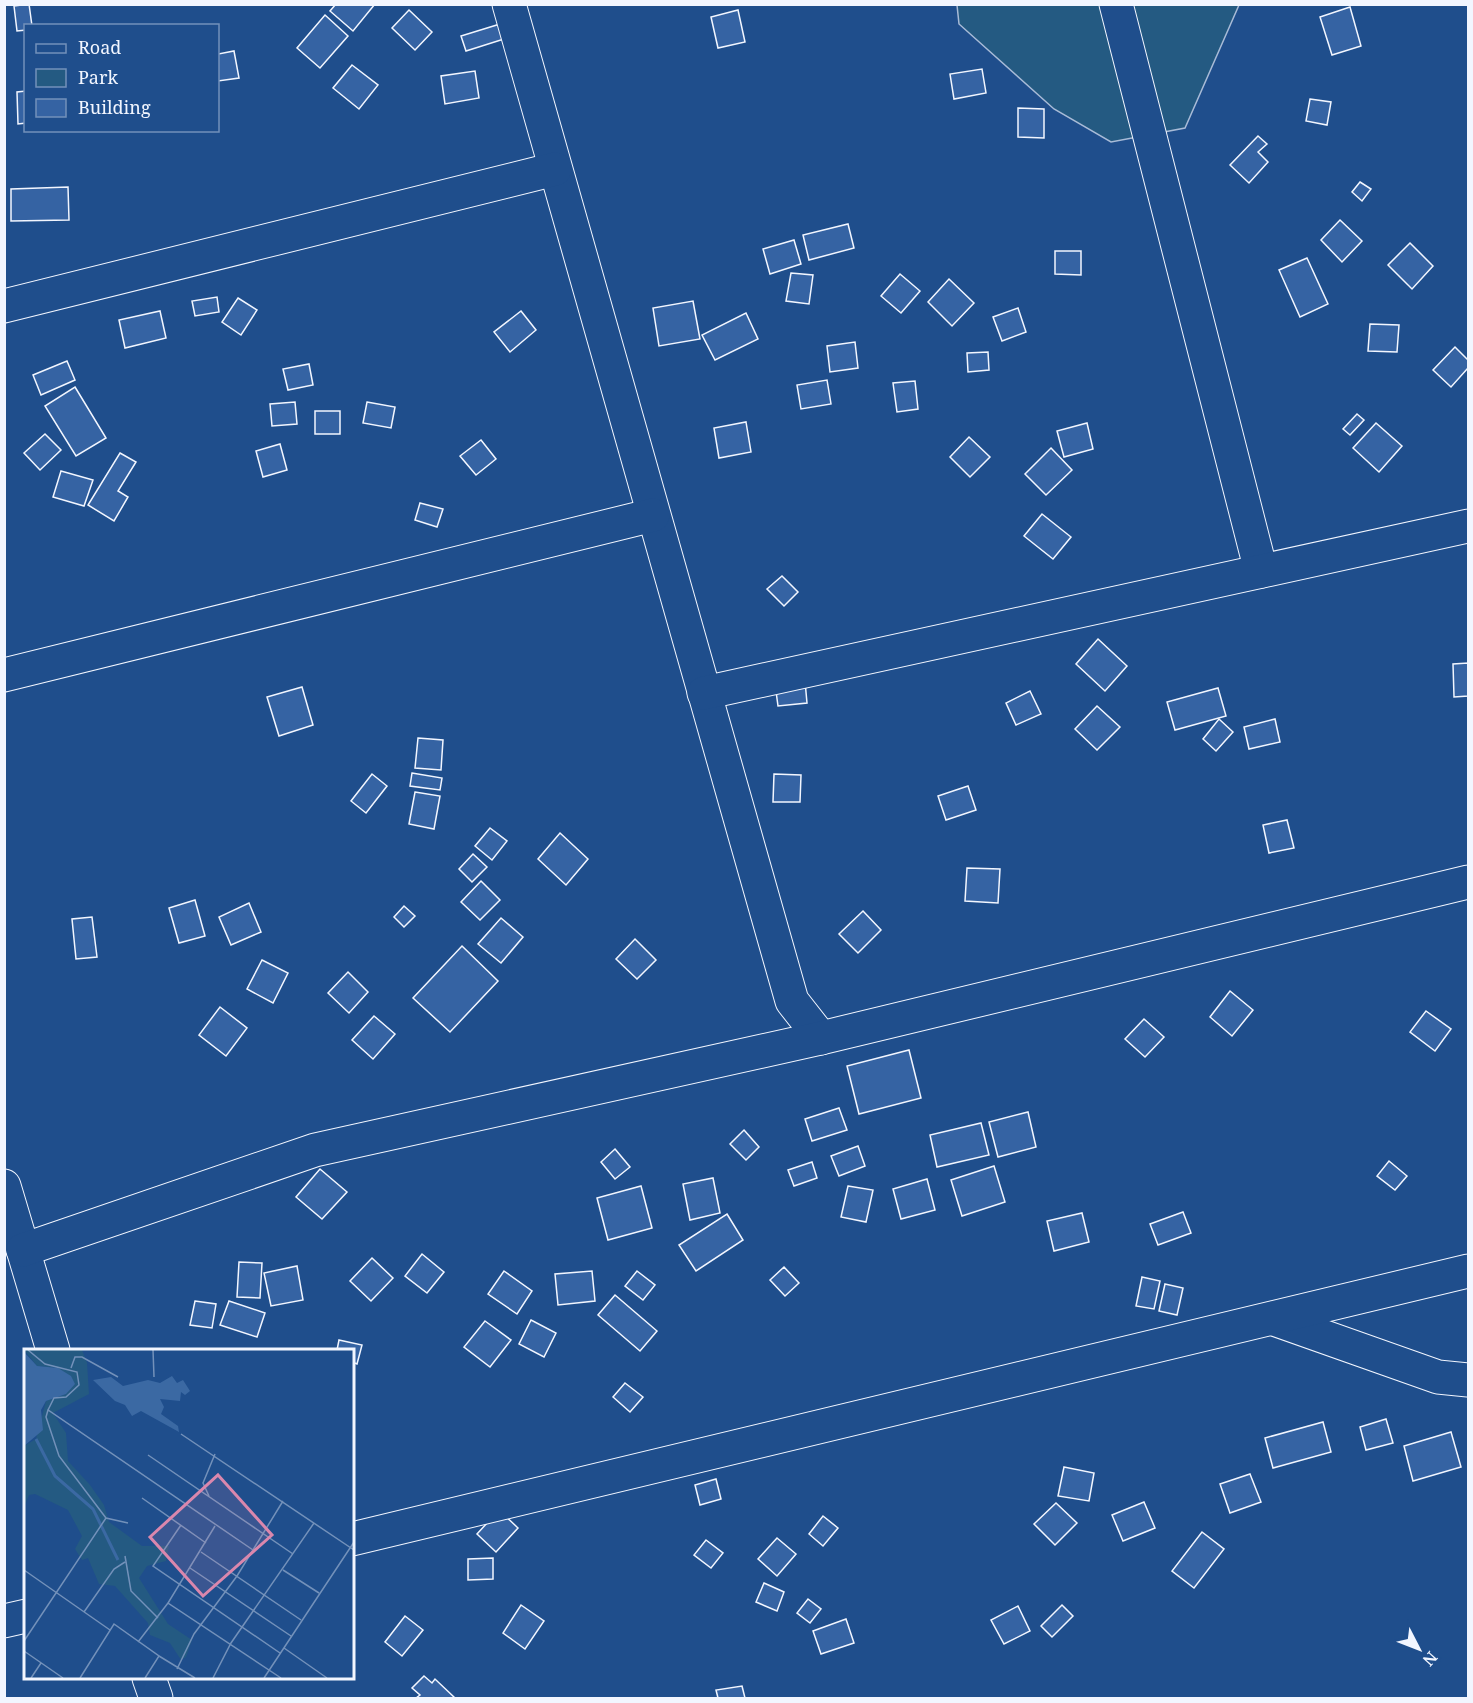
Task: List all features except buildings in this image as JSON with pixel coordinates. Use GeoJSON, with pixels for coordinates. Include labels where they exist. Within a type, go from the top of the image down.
{"type":"FeatureCollection","features":[{"type":"Feature","properties":{"kind":"street"},"geometry":{"type":"LineString","coordinates":[[509,4],[792,1001],[821,1038]]}},
{"type":"Feature","properties":{"kind":"street"},"geometry":{"type":"LineString","coordinates":[[1116,4],[1261,571]]}},
{"type":"Feature","properties":{"kind":"street"},"geometry":{"type":"LineString","coordinates":[[4,306],[555,169]]}},
{"type":"Feature","properties":{"kind":"street"},"geometry":{"type":"LineString","coordinates":[[4,675],[653,515]]}},
{"type":"Feature","properties":{"kind":"street"},"geometry":{"type":"LineString","coordinates":[[704,693],[1468,526]]}},
{"type":"Feature","properties":{"kind":"street"},"geometry":{"type":"LineString","coordinates":[[23,1250],[315,1150],[821,1038],[1468,882]]}},
{"type":"Feature","properties":{"kind":"street"},"geometry":{"type":"LineString","coordinates":[[4,1186],[52,1349]]}},
{"type":"Feature","properties":{"kind":"street"},"geometry":{"type":"LineString","coordinates":[[354,1539],[1468,1271]]}},
{"type":"Feature","properties":{"kind":"street"},"geometry":{"type":"LineString","coordinates":[[1274,1319],[1438,1377],[1468,1380]]}},
{"type":"Feature","properties":{"kind":"street"},"geometry":{"type":"LineString","coordinates":[[4,1621],[24,1616]]}},
{"type":"Feature","properties":{"kind":"street"},"geometry":{"type":"LineString","coordinates":[[150,1679],[156,1698]]}},
{"type":"Feature","properties":{"kind":"green space"},"geometry":{"type":"Polygon","coordinates":[[[957,5],[1239,5],[1185,128],[1111,142],[1054,109],[959,24],[957,5]]]}}]}
